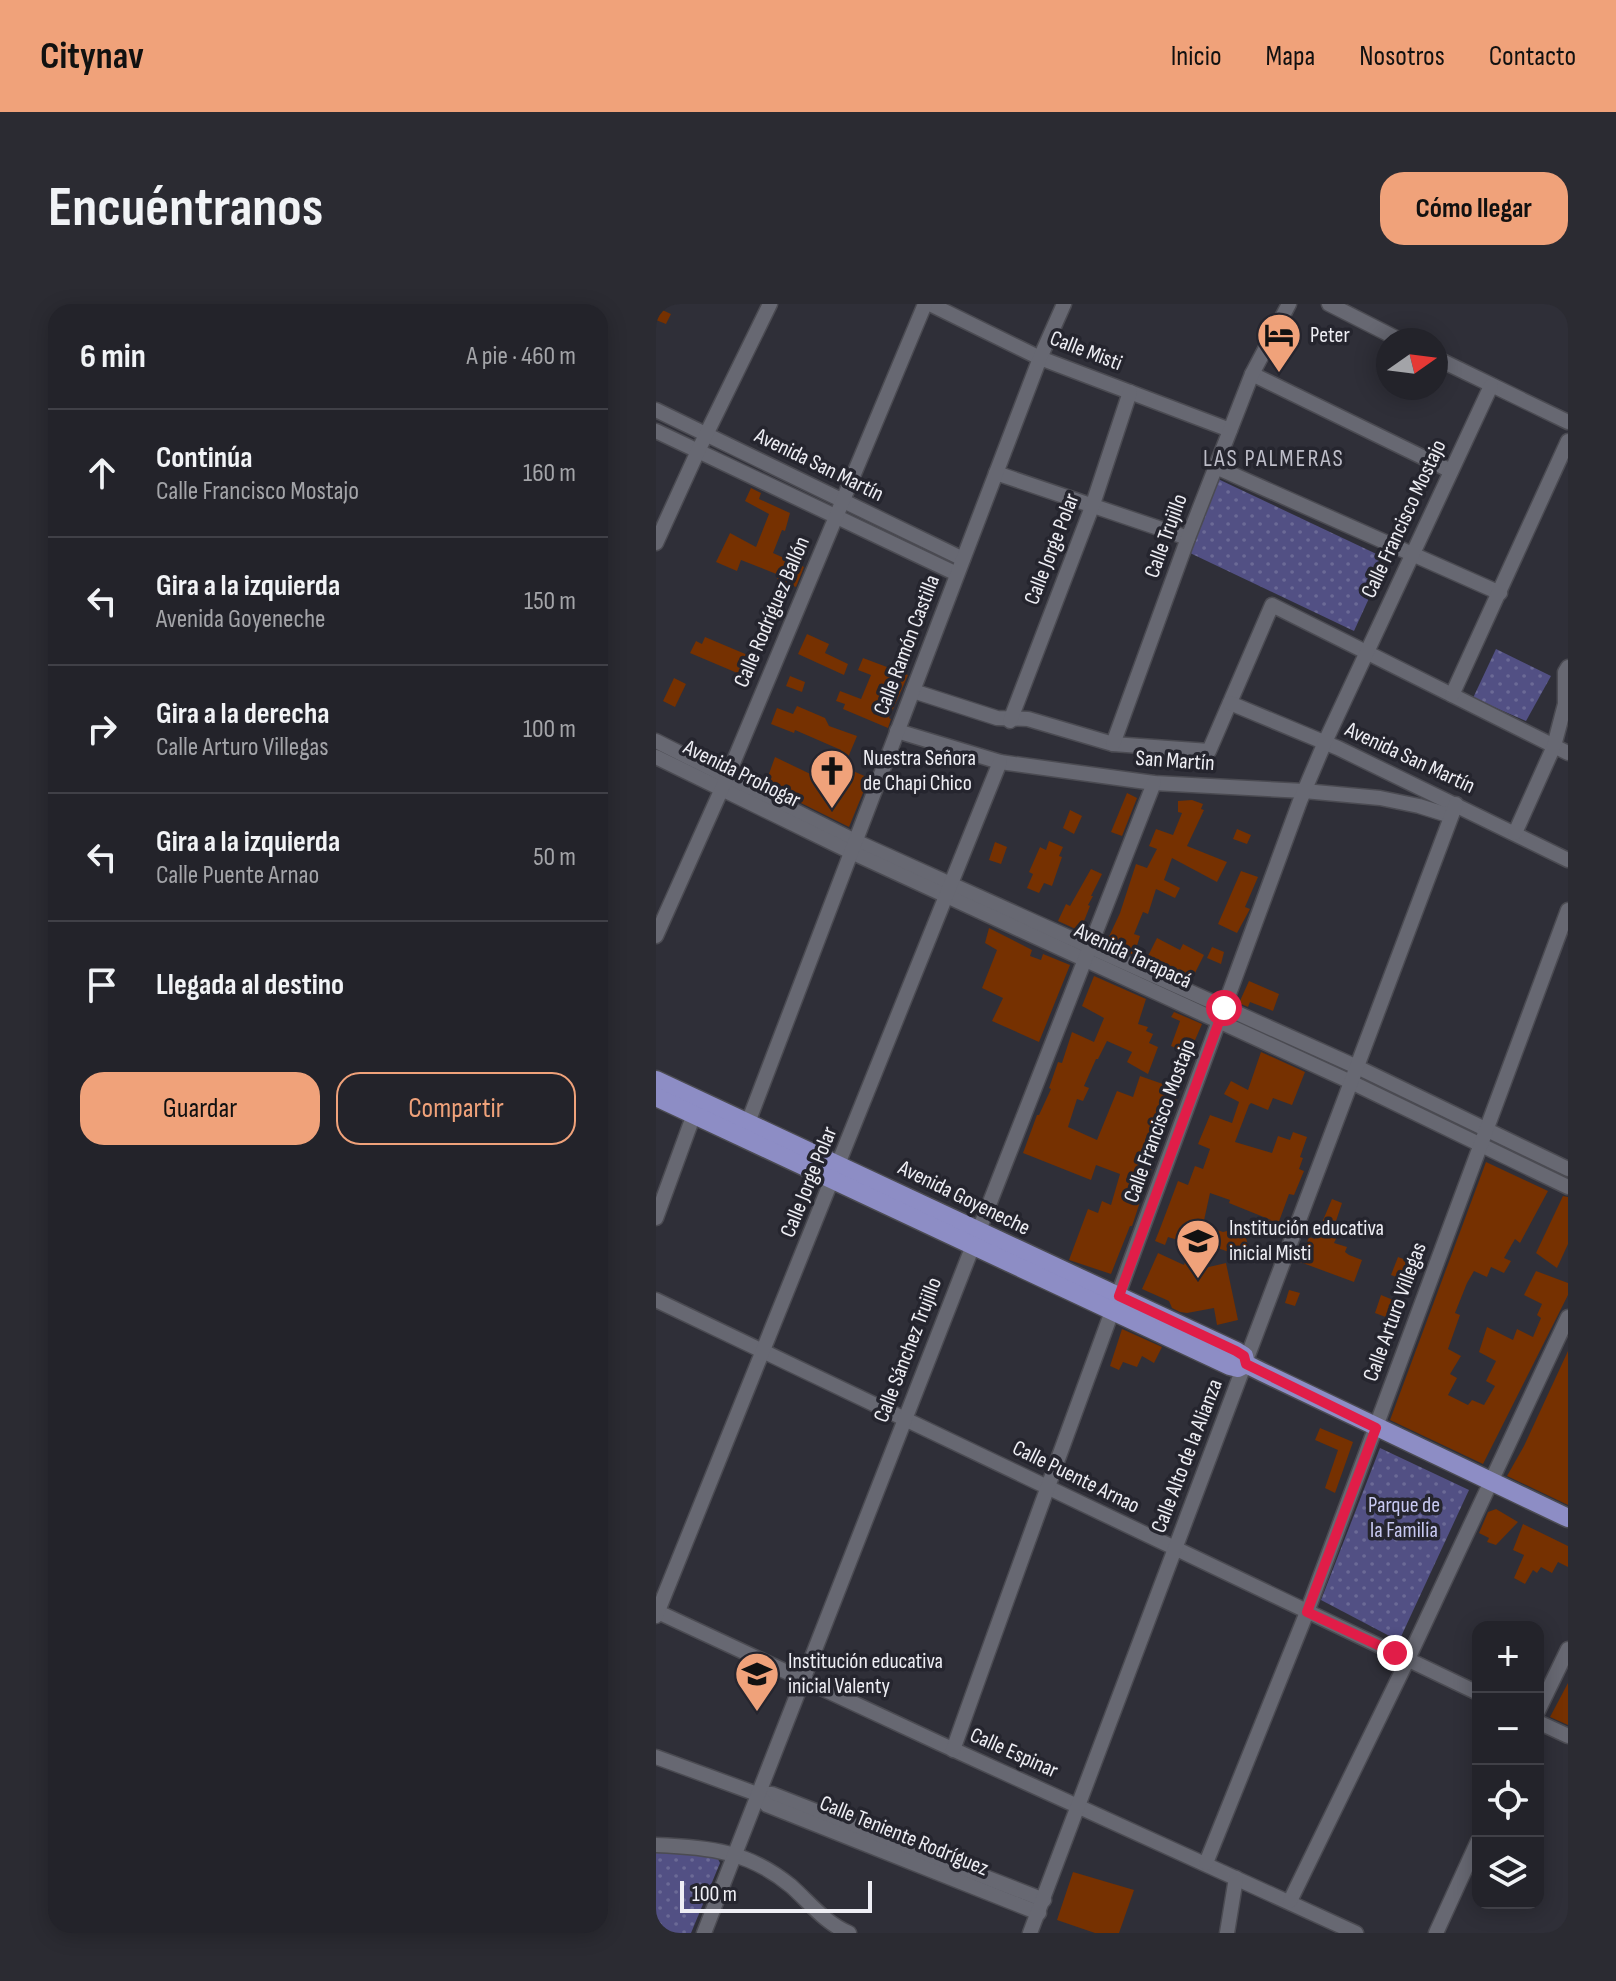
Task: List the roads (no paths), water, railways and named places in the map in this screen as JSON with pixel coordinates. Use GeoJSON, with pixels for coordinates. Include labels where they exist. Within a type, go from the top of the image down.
{"type":"FeatureCollection","features":[{"type":"Feature","properties":{"kind":"main road","name":"Avenida Goyeneche"},"geometry":{"type":"LineString","coordinates":[[656,1080],[697,1108]]}},
{"type":"Feature","properties":{"kind":"main road","name":"Avenida Goyeneche"},"geometry":{"type":"LineString","coordinates":[[656,1097],[697,1108],[745,1129],[1116,1304],[1236,1351],[1244,1356],[1246,1364],[1568,1518]]}},
{"type":"Feature","properties":{"kind":"street"},"geometry":{"type":"LineString","coordinates":[[656,543],[770,304]]}},
{"type":"Feature","properties":{"kind":"street","name":"Calle Misti"},"geometry":{"type":"LineString","coordinates":[[927,304],[1040,358],[1230,430]]}},
{"type":"Feature","properties":{"kind":"street","name":"Calle Rodríguez Ballón"},"geometry":{"type":"LineString","coordinates":[[656,936],[725,782],[927,304]]}},
{"type":"Feature","properties":{"kind":"street","name":"Calle Ramón Castilla"},"geometry":{"type":"LineString","coordinates":[[745,1129],[1040,358],[1064,304]]}},
{"type":"Feature","properties":{"kind":"street","name":"Calle Trujillo"},"geometry":{"type":"LineString","coordinates":[[1113,744],[1252,374],[1289,304]]}},
{"type":"Feature","properties":{"kind":"street"},"geometry":{"type":"LineString","coordinates":[[1329,304],[1376,328]]}},
{"type":"Feature","properties":{"kind":"street"},"geometry":{"type":"LineString","coordinates":[[1448,364],[1568,422]]}},
{"type":"Feature","properties":{"kind":"street"},"geometry":{"type":"LineString","coordinates":[[1252,374],[1451,471]]}},
{"type":"Feature","properties":{"kind":"street","name":"Calle Francisco Mostajo"},"geometry":{"type":"LineString","coordinates":[[953,1750],[1046,1487],[1304,791],[1491,386]]}},
{"type":"Feature","properties":{"kind":"street","name":"Calle Jorge Polar"},"geometry":{"type":"LineString","coordinates":[[1010,721],[1092,507],[1130,392]]}},
{"type":"Feature","properties":{"kind":"street","name":"Avenida San Martín"},"geometry":{"type":"LineString","coordinates":[[656,410],[963,559]]}},
{"type":"Feature","properties":{"kind":"street","name":"Avenida San Martín"},"geometry":{"type":"LineString","coordinates":[[656,431],[957,574]]}},
{"type":"Feature","properties":{"kind":"street"},"geometry":{"type":"LineString","coordinates":[[1452,695],[1568,441]]}},
{"type":"Feature","properties":{"kind":"street"},"geometry":{"type":"LineString","coordinates":[[1216,467],[1500,593]]}},
{"type":"Feature","properties":{"kind":"street"},"geometry":{"type":"LineString","coordinates":[[996,473],[1188,538]]}},
{"type":"Feature","properties":{"kind":"street"},"geometry":{"type":"LineString","coordinates":[[913,691],[1010,721],[1028,719],[1113,744],[1209,751],[1272,605],[1568,753]]}},
{"type":"Feature","properties":{"kind":"street"},"geometry":{"type":"LineString","coordinates":[[1515,833],[1554,746],[1565,704],[1565,672],[1568,667]]}},
{"type":"Feature","properties":{"kind":"street","name":"Avenida San Martín"},"geometry":{"type":"LineString","coordinates":[[1230,703],[1325,742],[1454,810],[1515,833],[1568,860]]}},
{"type":"Feature","properties":{"kind":"street","name":"San Martín"},"geometry":{"type":"LineString","coordinates":[[897,731],[1000,762],[1154,783],[1304,791],[1380,798],[1454,810]]}},
{"type":"Feature","properties":{"kind":"street","name":"Avenida Prohogar"},"geometry":{"type":"LineString","coordinates":[[656,741],[725,782],[853,846]]}},
{"type":"Feature","properties":{"kind":"street","name":"Avenida Prohogar"},"geometry":{"type":"LineString","coordinates":[[656,757],[725,782]]}},
{"type":"Feature","properties":{"kind":"street","name":"Calle Jorge Polar"},"geometry":{"type":"LineString","coordinates":[[657,1613],[1000,762]]}},
{"type":"Feature","properties":{"kind":"street","name":"Calle Sánchez Trujillo"},"geometry":{"type":"LineString","coordinates":[[704,1933],[1154,783]]}},
{"type":"Feature","properties":{"kind":"street","name":"Calle Alto de la Alianza"},"geometry":{"type":"LineString","coordinates":[[1030,1933],[1454,810]]}},
{"type":"Feature","properties":{"kind":"street","name":"Avenida Tarapacá"},"geometry":{"type":"LineString","coordinates":[[853,846],[1222,1015],[1351,1082],[1568,1187]]}},
{"type":"Feature","properties":{"kind":"street","name":"Calle Arturo Villegas"},"geometry":{"type":"LineString","coordinates":[[1206,1863],[1307,1612],[1568,910]]}},
{"type":"Feature","properties":{"kind":"street","name":"Avenida Tarapacá"},"geometry":{"type":"LineString","coordinates":[[1222,1015],[1357,1067],[1568,1169]]}},
{"type":"Feature","properties":{"kind":"street"},"geometry":{"type":"LineString","coordinates":[[656,1218],[697,1108]]}},
{"type":"Feature","properties":{"kind":"street","name":"Calle Puente Arnao"},"geometry":{"type":"LineString","coordinates":[[656,1300],[1472,1690]]}},
{"type":"Feature","properties":{"kind":"street"},"geometry":{"type":"LineString","coordinates":[[1290,1901],[1408,1659],[1568,1317]]}},
{"type":"Feature","properties":{"kind":"street","name":"Calle Espinar"},"geometry":{"type":"LineString","coordinates":[[657,1613],[1356,1933]]}},
{"type":"Feature","properties":{"kind":"street"},"geometry":{"type":"LineString","coordinates":[[1544,1699],[1568,1649]]}},
{"type":"Feature","properties":{"kind":"street"},"geometry":{"type":"LineString","coordinates":[[1544,1725],[1568,1736]]}},
{"type":"Feature","properties":{"kind":"street","name":"Calle Teniente Rodríguez"},"geometry":{"type":"LineString","coordinates":[[656,1757],[757,1794],[767,1805],[1042,1906]]}},
{"type":"Feature","properties":{"kind":"street"},"geometry":{"type":"LineString","coordinates":[[656,1845],[695,1846],[735,1853],[787,1883],[830,1929],[849,1933]]}},
{"type":"Feature","properties":{"kind":"street"},"geometry":{"type":"LineString","coordinates":[[1436,1933],[1472,1854]]}},
{"type":"Feature","properties":{"kind":"street"},"geometry":{"type":"LineString","coordinates":[[1227,1933],[1236,1878]]}},
{"type":"Feature","properties":{"kind":"place","name":"Peter"},"geometry":{"type":"Point","coordinates":[1279,374]}},
{"type":"Feature","properties":{"kind":"place","name":"Nuestra Señora de Chapi Chico"},"geometry":{"type":"Point","coordinates":[832,810]}},
{"type":"Feature","properties":{"kind":"place","name":"Institución educativa inicial Misti"},"geometry":{"type":"Point","coordinates":[1198,1280]}},
{"type":"Feature","properties":{"kind":"place","name":"Institución educativa inicial Valenty"},"geometry":{"type":"Point","coordinates":[757,1713]}},
{"type":"Feature","properties":{"kind":"district","name":"LAS PALMERAS"},"geometry":{"type":"Point","coordinates":[1274,458]}},
{"type":"Feature","properties":{"kind":"park label","name":"Parque de la Familia"},"geometry":{"type":"Point","coordinates":[1404,1518]}}]}
